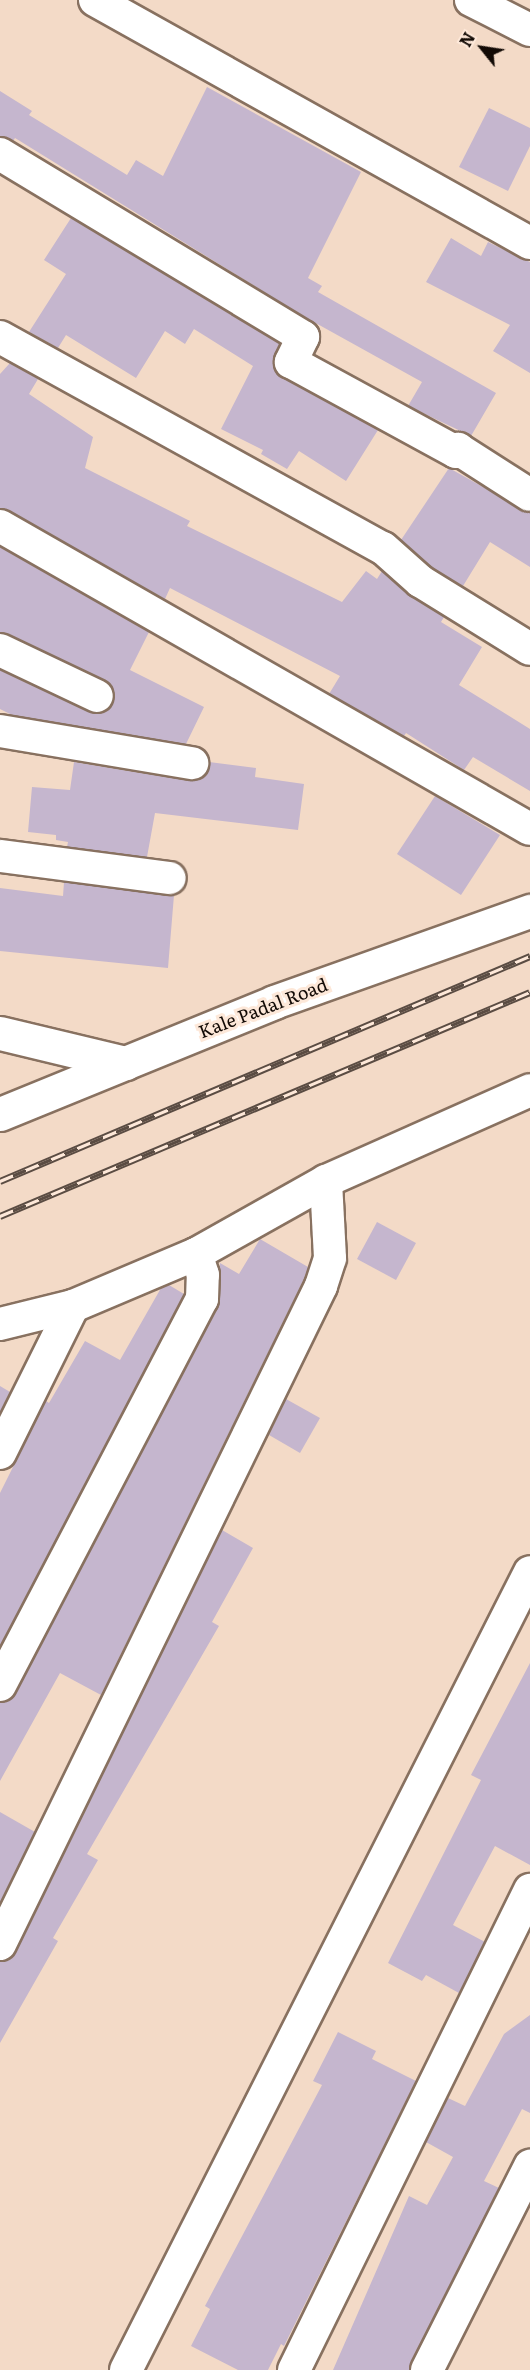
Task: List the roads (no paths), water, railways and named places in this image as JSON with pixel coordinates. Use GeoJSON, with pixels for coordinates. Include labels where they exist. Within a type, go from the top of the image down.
{"type":"FeatureCollection","features":[{"type":"Feature","properties":{"kind":"street"},"geometry":{"type":"LineString","coordinates":[[94,0],[530,243]]}},
{"type":"Feature","properties":{"kind":"street"},"geometry":{"type":"LineString","coordinates":[[471,0],[530,30]]}},
{"type":"Feature","properties":{"kind":"street"},"geometry":{"type":"LineString","coordinates":[[0,154],[303,336],[291,362],[456,453],[458,449],[530,495]]}},
{"type":"Feature","properties":{"kind":"street"},"geometry":{"type":"LineString","coordinates":[[0,337],[383,548],[420,581],[530,650]]}},
{"type":"Feature","properties":{"kind":"street"},"geometry":{"type":"LineString","coordinates":[[0,526],[530,829]]}},
{"type":"Feature","properties":{"kind":"street"},"geometry":{"type":"LineString","coordinates":[[0,650],[96,696]]}},
{"type":"Feature","properties":{"kind":"street"},"geometry":{"type":"LineString","coordinates":[[0,730],[192,763]]}},
{"type":"Feature","properties":{"kind":"street"},"geometry":{"type":"LineString","coordinates":[[0,856],[170,878]]}},
{"type":"Feature","properties":{"kind":"street","name":"Kale Padal Road"},"geometry":{"type":"LineString","coordinates":[[0,1114],[274,1002],[530,911]]}},
{"type":"Feature","properties":{"kind":"street"},"geometry":{"type":"LineString","coordinates":[[0,1033],[125,1064]]}},
{"type":"Feature","properties":{"kind":"street"},"geometry":{"type":"LineString","coordinates":[[0,1324],[73,1306],[196,1254],[326,1181],[530,1090]]}},
{"type":"Feature","properties":{"kind":"street"},"geometry":{"type":"LineString","coordinates":[[0,1944],[321,1286],[330,1258],[326,1181]]}},
{"type":"Feature","properties":{"kind":"street"},"geometry":{"type":"LineString","coordinates":[[0,1685],[202,1299],[203,1275],[196,1254]]}},
{"type":"Feature","properties":{"kind":"street"},"geometry":{"type":"LineString","coordinates":[[0,1453],[73,1306]]}},
{"type":"Feature","properties":{"kind":"street"},"geometry":{"type":"LineString","coordinates":[[126,2370],[530,1572]]}},
{"type":"Feature","properties":{"kind":"street"},"geometry":{"type":"LineString","coordinates":[[294,2370],[530,1890]]}},
{"type":"Feature","properties":{"kind":"street"},"geometry":{"type":"LineString","coordinates":[[427,2370],[530,2166]]}},
{"type":"Feature","properties":{"kind":"railway"},"geometry":{"type":"LineString","coordinates":[[0,1181],[530,956]]}},
{"type":"Feature","properties":{"kind":"railway"},"geometry":{"type":"LineString","coordinates":[[0,1216],[530,992]]}}]}
